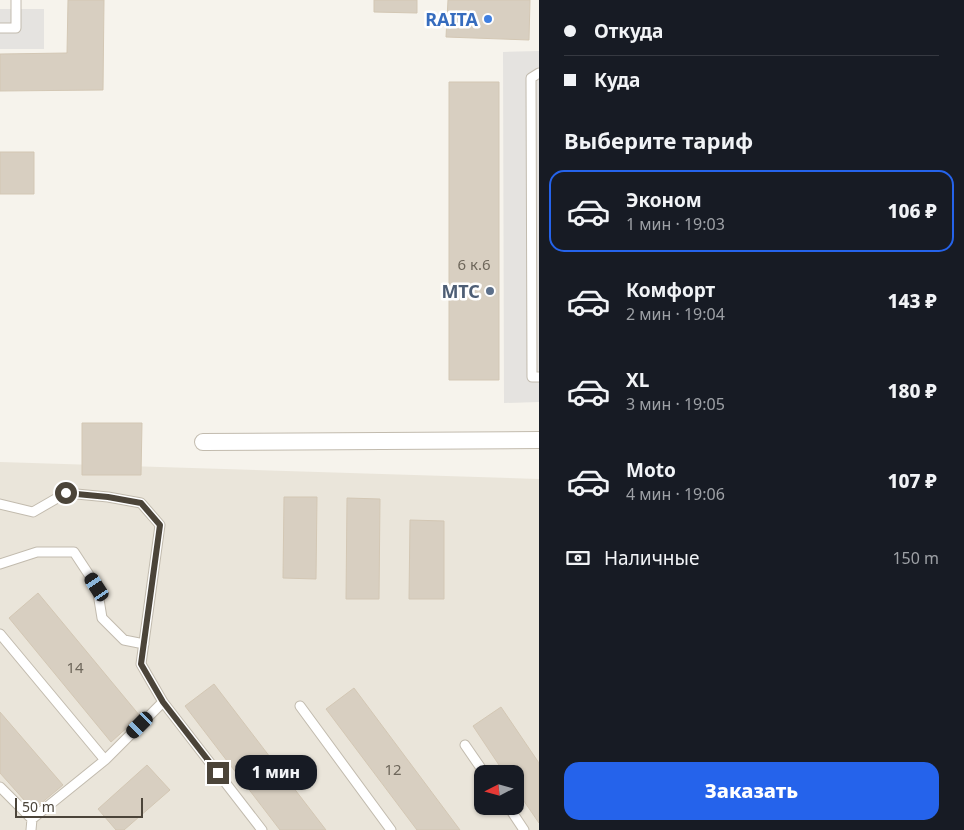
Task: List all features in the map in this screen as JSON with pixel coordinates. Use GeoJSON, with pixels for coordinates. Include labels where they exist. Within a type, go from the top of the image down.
{"type":"FeatureCollection","features":[{"type":"Feature","properties":{"kind":"street"},"geometry":{"type":"LineString","coordinates":[[203,442],[539,440]]}},
{"type":"Feature","properties":{"kind":"lane"},"geometry":{"type":"LineString","coordinates":[[0,28],[16,28],[16,0]]}},
{"type":"Feature","properties":{"kind":"lane"},"geometry":{"type":"LineString","coordinates":[[539,73],[531,78],[531,106],[532,377],[539,377]]}},
{"type":"Feature","properties":{"kind":"lane"},"geometry":{"type":"LineString","coordinates":[[0,504],[33,512],[66,493],[108,497],[141,503],[160,525],[141,664],[163,702],[262,830]]}},
{"type":"Feature","properties":{"kind":"lane"},"geometry":{"type":"LineString","coordinates":[[0,564],[37,552],[74,552],[97,587],[102,618],[124,640],[144,644]]}},
{"type":"Feature","properties":{"kind":"lane"},"geometry":{"type":"LineString","coordinates":[[0,634],[105,760]]}},
{"type":"Feature","properties":{"kind":"lane"},"geometry":{"type":"LineString","coordinates":[[32,819],[105,760],[163,702]]}},
{"type":"Feature","properties":{"kind":"lane"},"geometry":{"type":"LineString","coordinates":[[300,706],[391,830]]}},
{"type":"Feature","properties":{"kind":"lane"},"geometry":{"type":"LineString","coordinates":[[465,744],[479,765]]}},
{"type":"Feature","properties":{"kind":"lane"},"geometry":{"type":"LineString","coordinates":[[0,787],[32,819],[32,830]]}},
{"type":"Feature","properties":{"kind":"lane"},"geometry":{"type":"LineString","coordinates":[[514,815],[524,830]]}},
{"type":"Feature","properties":{"kind":"shaded area"},"geometry":{"type":"Polygon","coordinates":[[[0,9],[44,9],[44,49],[0,49],[0,9]]]}},
{"type":"Feature","properties":{"kind":"shaded area"},"geometry":{"type":"Polygon","coordinates":[[[539,51],[539,402],[504,403],[503,52],[539,51]]]}},
{"type":"Feature","properties":{"kind":"shaded area"},"geometry":{"type":"Polygon","coordinates":[[[0,462],[539,479],[539,830],[0,830],[0,462]]]}},
{"type":"Feature","properties":{"kind":"building"},"geometry":{"type":"Polygon","coordinates":[[[68,0],[104,0],[103,90],[0,91],[0,54],[67,53],[68,0]]]}},
{"type":"Feature","properties":{"kind":"building"},"geometry":{"type":"Polygon","coordinates":[[[374,0],[417,0],[417,13],[374,12],[374,0]]]}},
{"type":"Feature","properties":{"kind":"building","name":"RAITA"},"geometry":{"type":"Polygon","coordinates":[[[448,0],[530,0],[529,40],[446,37],[448,0]]]}},
{"type":"Feature","properties":{"kind":"building"},"geometry":{"type":"Polygon","coordinates":[[[449,82],[499,82],[499,380],[449,380],[449,82]]]}},
{"type":"Feature","properties":{"kind":"building"},"geometry":{"type":"Polygon","coordinates":[[[0,152],[34,152],[34,194],[0,194],[0,152]]]}},
{"type":"Feature","properties":{"kind":"building"},"geometry":{"type":"Polygon","coordinates":[[[82,423],[142,423],[141,475],[82,475],[82,423]]]}},
{"type":"Feature","properties":{"kind":"building"},"geometry":{"type":"Polygon","coordinates":[[[284,497],[317,497],[316,579],[283,578],[284,497]]]}},
{"type":"Feature","properties":{"kind":"building"},"geometry":{"type":"Polygon","coordinates":[[[347,498],[380,499],[379,599],[346,599],[347,498]]]}},
{"type":"Feature","properties":{"kind":"building"},"geometry":{"type":"Polygon","coordinates":[[[410,520],[444,521],[444,599],[409,599],[410,520]]]}},
{"type":"Feature","properties":{"kind":"building"},"geometry":{"type":"Polygon","coordinates":[[[38,593],[140,716],[111,742],[9,618],[38,593]]]}},
{"type":"Feature","properties":{"kind":"building"},"geometry":{"type":"Polygon","coordinates":[[[214,684],[326,830],[280,830],[185,706],[214,684]]]}},
{"type":"Feature","properties":{"kind":"building"},"geometry":{"type":"Polygon","coordinates":[[[354,688],[460,830],[417,830],[326,709],[354,688]]]}},
{"type":"Feature","properties":{"kind":"building"},"geometry":{"type":"Polygon","coordinates":[[[501,707],[539,763],[539,823],[524,801],[524,765],[499,765],[473,726],[501,707]]]}},
{"type":"Feature","properties":{"kind":"building"},"geometry":{"type":"Polygon","coordinates":[[[0,712],[63,785],[33,810],[0,773],[0,712]]]}},
{"type":"Feature","properties":{"kind":"building"},"geometry":{"type":"Polygon","coordinates":[[[147,765],[170,790],[124,830],[116,830],[98,809],[147,765]]]}},
{"type":"Feature","properties":{"kind":"place","name":"RAITA"},"geometry":{"type":"Point","coordinates":[488,19]}},
{"type":"Feature","properties":{"kind":"place","name":"МТС"},"geometry":{"type":"Point","coordinates":[490,291]}},
{"type":"Feature","properties":{"kind":"route"},"geometry":{"type":"LineString","coordinates":[[66,493],[108,497],[141,503],[160,525],[141,664],[163,702],[218,773]]}}]}
